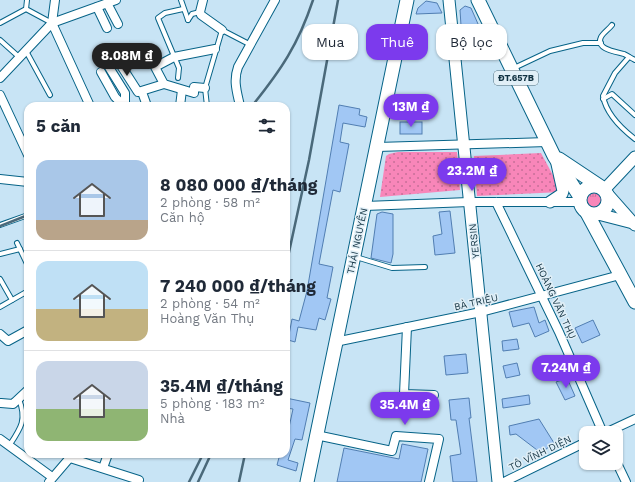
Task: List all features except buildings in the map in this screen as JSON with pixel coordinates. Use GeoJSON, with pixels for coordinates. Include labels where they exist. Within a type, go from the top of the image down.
{"type":"FeatureCollection","features":[{"type":"Feature","properties":{"kind":"main road","name":"THÁI NGUYÊN"},"geometry":{"type":"LineString","coordinates":[[307,482],[407,0]]}},
{"type":"Feature","properties":{"kind":"main road","name":"ĐT.657B"},"geometry":{"type":"LineString","coordinates":[[478,0],[554,156],[586,207],[599,237],[635,302]]}},
{"type":"Feature","properties":{"kind":"main road"},"geometry":{"type":"LineString","coordinates":[[554,156],[602,189],[608,196],[608,203],[605,210],[586,207],[588,187],[602,189]]}},
{"type":"Feature","properties":{"kind":"street"},"geometry":{"type":"LineString","coordinates":[[55,0],[52,23],[88,102]]}},
{"type":"Feature","properties":{"kind":"street"},"geometry":{"type":"LineString","coordinates":[[0,78],[52,23],[116,0]]}},
{"type":"Feature","properties":{"kind":"street"},"geometry":{"type":"LineString","coordinates":[[203,0],[200,12],[205,19],[222,30]]}},
{"type":"Feature","properties":{"kind":"street"},"geometry":{"type":"LineString","coordinates":[[239,102],[235,86],[235,76],[249,44],[275,0]]}},
{"type":"Feature","properties":{"kind":"street","name":"YERSIN"},"geometry":{"type":"LineString","coordinates":[[449,0],[498,482]]}},
{"type":"Feature","properties":{"kind":"street"},"geometry":{"type":"LineString","coordinates":[[107,3],[118,24]]}},
{"type":"Feature","properties":{"kind":"street"},"geometry":{"type":"LineString","coordinates":[[97,7],[107,28]]}},
{"type":"Feature","properties":{"kind":"street"},"geometry":{"type":"LineString","coordinates":[[164,84],[155,67],[174,57],[215,49]]}},
{"type":"Feature","properties":{"kind":"street"},"geometry":{"type":"LineString","coordinates":[[111,50],[138,92],[164,84],[194,93],[194,87],[205,88]]}},
{"type":"Feature","properties":{"kind":"street"},"geometry":{"type":"LineString","coordinates":[[102,56],[125,93],[124,102]]}},
{"type":"Feature","properties":{"kind":"street"},"geometry":{"type":"LineString","coordinates":[[100,72],[115,97],[120,102]]}},
{"type":"Feature","properties":{"kind":"street"},"geometry":{"type":"LineString","coordinates":[[180,102],[182,90]]}},
{"type":"Feature","properties":{"kind":"street"},"geometry":{"type":"LineString","coordinates":[[142,92],[146,102]]}},
{"type":"Feature","properties":{"kind":"street"},"geometry":{"type":"LineString","coordinates":[[0,95],[24,146]]}},
{"type":"Feature","properties":{"kind":"street"},"geometry":{"type":"LineString","coordinates":[[377,147],[547,142]]}},
{"type":"Feature","properties":{"kind":"street"},"geometry":{"type":"LineString","coordinates":[[550,202],[563,191],[554,156]]}},
{"type":"Feature","properties":{"kind":"street"},"geometry":{"type":"LineString","coordinates":[[634,224],[602,189],[635,157]]}},
{"type":"Feature","properties":{"kind":"street"},"geometry":{"type":"LineString","coordinates":[[0,179],[24,181]]}},
{"type":"Feature","properties":{"kind":"street"},"geometry":{"type":"LineString","coordinates":[[365,206],[470,202],[550,202],[586,207],[634,224]]}},
{"type":"Feature","properties":{"kind":"street","name":"HOÀNG VĂN THỤ"},"geometry":{"type":"LineString","coordinates":[[496,202],[543,296],[601,426]]}},
{"type":"Feature","properties":{"kind":"street","name":"BÀ TRIỆU"},"geometry":{"type":"LineString","coordinates":[[335,342],[481,312],[620,275]]}},
{"type":"Feature","properties":{"kind":"street"},"geometry":{"type":"LineString","coordinates":[[407,327],[404,394],[434,395]]}},
{"type":"Feature","properties":{"kind":"street"},"geometry":{"type":"LineString","coordinates":[[0,334],[8,341],[24,332]]}},
{"type":"Feature","properties":{"kind":"street"},"geometry":{"type":"LineString","coordinates":[[0,402],[9,405],[24,394]]}},
{"type":"Feature","properties":{"kind":"street"},"geometry":{"type":"LineString","coordinates":[[620,426],[635,419]]}},
{"type":"Feature","properties":{"kind":"street"},"geometry":{"type":"LineString","coordinates":[[316,436],[392,451],[396,436],[439,439],[429,482]]}},
{"type":"Feature","properties":{"kind":"street"},"geometry":{"type":"LineString","coordinates":[[0,439],[50,479],[69,458]]}},
{"type":"Feature","properties":{"kind":"street","name":"TÔ VĨNH DIỆN"},"geometry":{"type":"LineString","coordinates":[[504,482],[579,445]]}},
{"type":"Feature","properties":{"kind":"street"},"geometry":{"type":"LineString","coordinates":[[76,458],[140,480]]}},
{"type":"Feature","properties":{"kind":"street"},"geometry":{"type":"LineString","coordinates":[[103,468],[107,458]]}},
{"type":"Feature","properties":{"kind":"street"},"geometry":{"type":"LineString","coordinates":[[620,470],[626,482]]}},
{"type":"Feature","properties":{"kind":"lane"},"geometry":{"type":"LineString","coordinates":[[26,9],[27,0]]}},
{"type":"Feature","properties":{"kind":"lane"},"geometry":{"type":"LineString","coordinates":[[181,0],[188,20],[192,14],[200,12]]}},
{"type":"Feature","properties":{"kind":"lane"},"geometry":{"type":"LineString","coordinates":[[26,9],[52,23]]}},
{"type":"Feature","properties":{"kind":"lane"},"geometry":{"type":"LineString","coordinates":[[0,23],[26,9]]}},
{"type":"Feature","properties":{"kind":"lane"},"geometry":{"type":"LineString","coordinates":[[178,78],[179,68],[158,18],[165,13],[183,9]]}},
{"type":"Feature","properties":{"kind":"lane"},"geometry":{"type":"LineString","coordinates":[[601,43],[602,36],[612,25]]}},
{"type":"Feature","properties":{"kind":"lane"},"geometry":{"type":"LineString","coordinates":[[207,102],[205,88],[215,49],[222,30],[249,44]]}},
{"type":"Feature","properties":{"kind":"lane"},"geometry":{"type":"LineString","coordinates":[[0,40],[19,58]]}},
{"type":"Feature","properties":{"kind":"lane"},"geometry":{"type":"LineString","coordinates":[[512,69],[550,51],[583,43],[601,43],[611,52],[635,60]]}},
{"type":"Feature","properties":{"kind":"lane"},"geometry":{"type":"LineString","coordinates":[[26,50],[50,95]]}},
{"type":"Feature","properties":{"kind":"lane"},"geometry":{"type":"LineString","coordinates":[[629,57],[608,85],[602,96],[606,107],[613,117],[635,139]]}},
{"type":"Feature","properties":{"kind":"lane"},"geometry":{"type":"LineString","coordinates":[[603,99],[612,94],[635,115]]}},
{"type":"Feature","properties":{"kind":"lane"},"geometry":{"type":"LineString","coordinates":[[0,225],[24,216]]}},
{"type":"Feature","properties":{"kind":"lane"},"geometry":{"type":"LineString","coordinates":[[17,243],[24,258]]}},
{"type":"Feature","properties":{"kind":"lane"},"geometry":{"type":"LineString","coordinates":[[0,254],[20,249]]}},
{"type":"Feature","properties":{"kind":"lane"},"geometry":{"type":"LineString","coordinates":[[354,256],[392,268],[425,267]]}},
{"type":"Feature","properties":{"kind":"lane"},"geometry":{"type":"LineString","coordinates":[[0,279],[12,300]]}},
{"type":"Feature","properties":{"kind":"lane"},"geometry":{"type":"LineString","coordinates":[[0,306],[24,293]]}},
{"type":"Feature","properties":{"kind":"lane"},"geometry":{"type":"LineString","coordinates":[[404,394],[404,405]]}},
{"type":"Feature","properties":{"kind":"lane"},"geometry":{"type":"LineString","coordinates":[[9,446],[23,422],[23,410],[19,399]]}},
{"type":"Feature","properties":{"kind":"green space"},"geometry":{"type":"Polygon","coordinates":[[[398,152],[457,152],[460,190],[380,197],[386,156],[398,152]]]}},
{"type":"Feature","properties":{"kind":"green space"},"geometry":{"type":"Polygon","coordinates":[[[541,153],[562,192],[477,196],[474,156],[541,153]]]}},
{"type":"Feature","properties":{"kind":"green space"},"geometry":{"type":"Polygon","coordinates":[[[595,193],[602,198],[603,201],[598,208],[595,209],[588,204],[587,201],[592,194],[595,193]]]}},
{"type":"Feature","properties":{"kind":"railway"},"geometry":{"type":"LineString","coordinates":[[255,102],[272,81],[295,44],[313,0]]}},
{"type":"Feature","properties":{"kind":"railway"},"geometry":{"type":"LineString","coordinates":[[290,248],[309,160],[338,0]]}},
{"type":"Feature","properties":{"kind":"railway"},"geometry":{"type":"LineString","coordinates":[[0,226],[24,217]]}},
{"type":"Feature","properties":{"kind":"railway"},"geometry":{"type":"LineString","coordinates":[[189,482],[201,458]]}},
{"type":"Feature","properties":{"kind":"railway"},"geometry":{"type":"LineString","coordinates":[[198,482],[209,458]]}},
{"type":"Feature","properties":{"kind":"railway"},"geometry":{"type":"LineString","coordinates":[[239,482],[244,458]]}}]}
